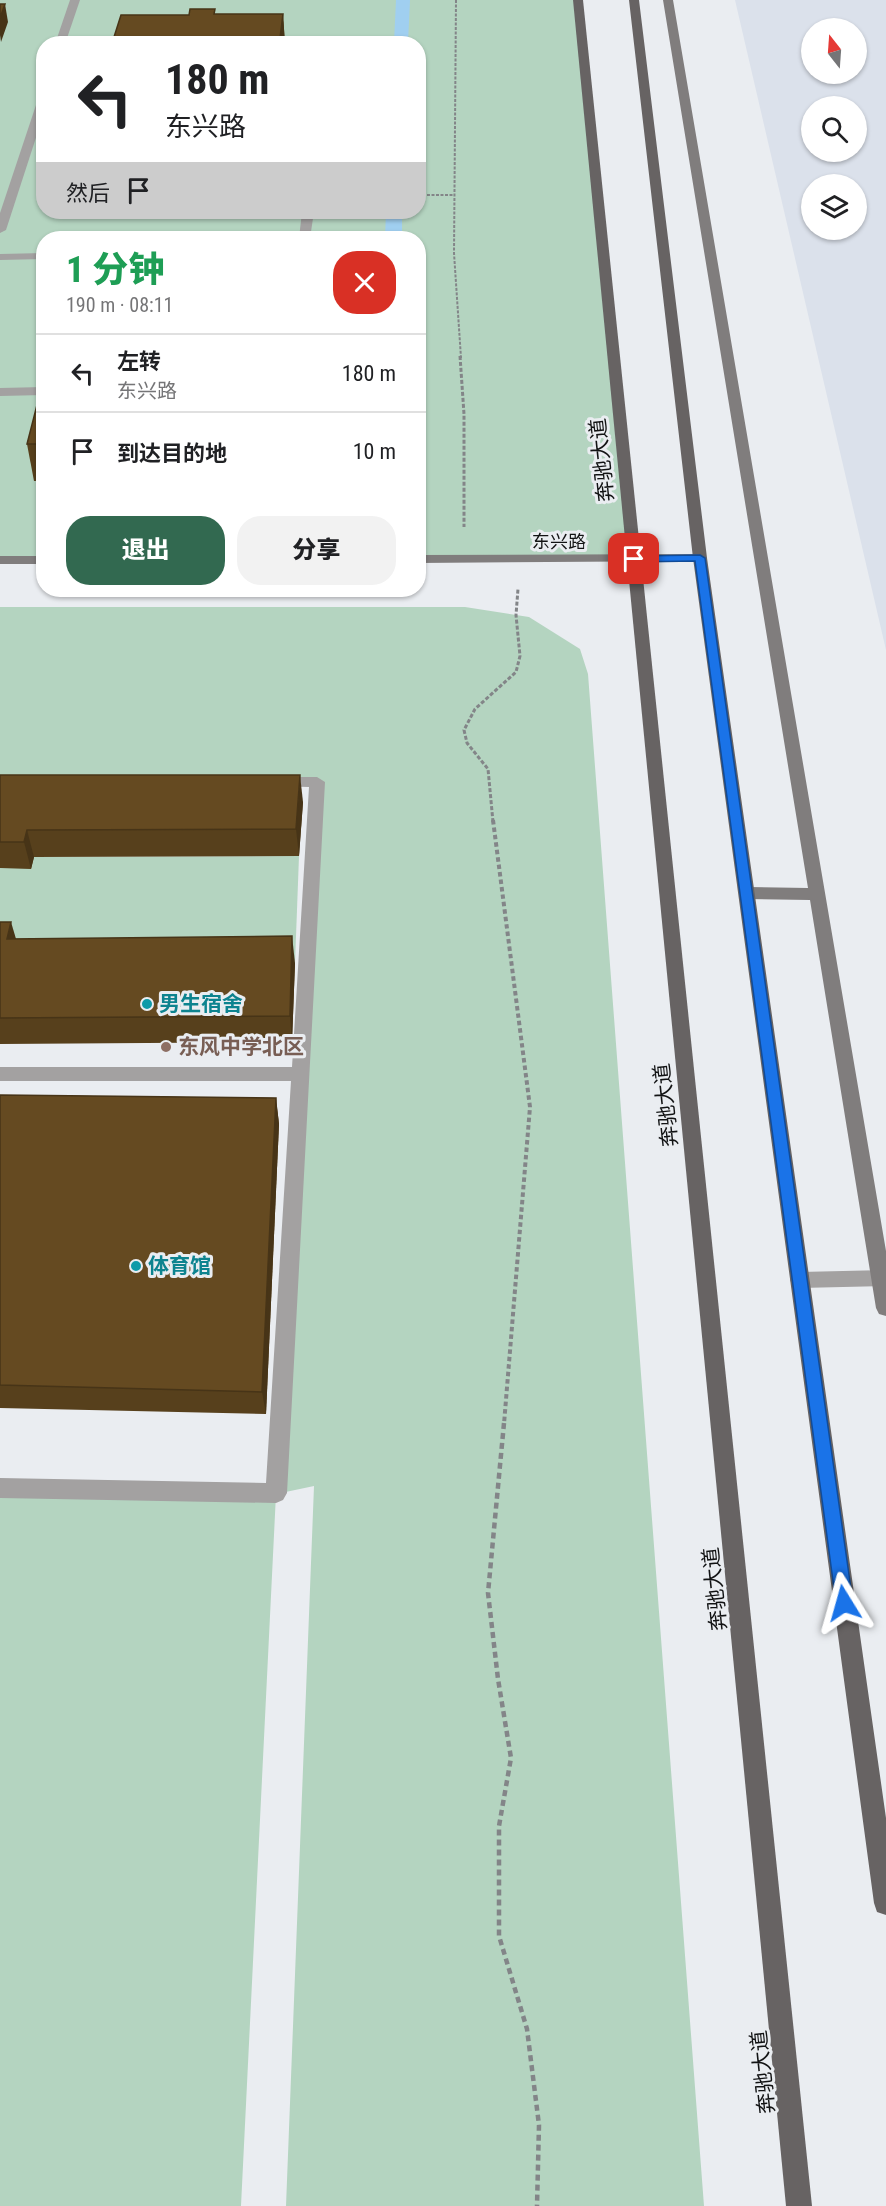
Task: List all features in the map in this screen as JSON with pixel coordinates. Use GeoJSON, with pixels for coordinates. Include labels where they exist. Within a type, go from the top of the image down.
{"type":"FeatureCollection","features":[{"type":"Feature","properties":{"kind":"main road","name":"奔驰大道"},"geometry":{"type":"LineString","coordinates":[[578,0],[799,2206]]}},
{"type":"Feature","properties":{"kind":"main road"},"geometry":{"type":"LineString","coordinates":[[634,0],[700,558],[886,1903]]}},
{"type":"Feature","properties":{"kind":"street"},"geometry":{"type":"LineString","coordinates":[[668,0],[883,1278],[886,1308]]}},
{"type":"Feature","properties":{"kind":"street","name":"东兴路"},"geometry":{"type":"LineString","coordinates":[[426,559],[700,558]]}},
{"type":"Feature","properties":{"kind":"street"},"geometry":{"type":"LineString","coordinates":[[0,560],[36,560]]}},
{"type":"Feature","properties":{"kind":"street"},"geometry":{"type":"LineString","coordinates":[[747,893],[817,894]]}},
{"type":"Feature","properties":{"kind":"lane"},"geometry":{"type":"LineString","coordinates":[[63,36],[75,0]]}},
{"type":"Feature","properties":{"kind":"lane"},"geometry":{"type":"LineString","coordinates":[[0,230],[36,120]]}},
{"type":"Feature","properties":{"kind":"lane"},"geometry":{"type":"LineString","coordinates":[[28,143],[36,143]]}},
{"type":"Feature","properties":{"kind":"lane"},"geometry":{"type":"LineString","coordinates":[[0,256],[36,256]]}},
{"type":"Feature","properties":{"kind":"lane"},"geometry":{"type":"LineString","coordinates":[[0,392],[36,391]]}},
{"type":"Feature","properties":{"kind":"lane"},"geometry":{"type":"LineString","coordinates":[[0,1488],[276,1493],[317,782],[259,782]]}},
{"type":"Feature","properties":{"kind":"lane"},"geometry":{"type":"LineString","coordinates":[[0,1074],[301,1074]]}},
{"type":"Feature","properties":{"kind":"lane"},"geometry":{"type":"LineString","coordinates":[[800,1280],[883,1278]]}},
{"type":"Feature","properties":{"kind":"path"},"geometry":{"type":"LineString","coordinates":[[456,0],[454,253],[464,414],[464,559]]}},
{"type":"Feature","properties":{"kind":"path"},"geometry":{"type":"LineString","coordinates":[[426,195],[455,195]]}},
{"type":"Feature","properties":{"kind":"path"},"geometry":{"type":"LineString","coordinates":[[520,559],[516,615],[520,656],[516,672],[475,709],[464,730],[467,742],[488,770],[497,859],[530,1107],[512,1350],[488,1593],[498,1679],[511,1758],[499,1826],[499,1936],[528,2029],[539,2125],[537,2206]]}},
{"type":"Feature","properties":{"kind":"shaded area"},"geometry":{"type":"Polygon","coordinates":[[[735,0],[886,0],[886,650],[735,0]]]}},
{"type":"Feature","properties":{"kind":"green space"},"geometry":{"type":"Polygon","coordinates":[[[0,0],[578,0],[634,559],[426,559],[426,231],[36,231],[36,560],[0,560],[0,0]]]}},
{"type":"Feature","properties":{"kind":"green space"},"geometry":{"type":"Polygon","coordinates":[[[0,607],[465,607],[529,617],[580,649],[588,674],[704,2206],[286,2206],[314,1486],[276,1494],[241,2206],[0,2206],[0,1488],[276,1493],[317,783],[0,778],[0,607]]]}},
{"type":"Feature","properties":{"kind":"green space"},"geometry":{"type":"Polygon","coordinates":[[[299,856],[295,963],[0,949],[0,868],[34,857],[299,856]]]}},
{"type":"Feature","properties":{"kind":"water"},"geometry":{"type":"Polygon","coordinates":[[[396,0],[410,0],[408,36],[394,36],[396,0]]]}},
{"type":"Feature","properties":{"kind":"water"},"geometry":{"type":"Polygon","coordinates":[[[386,219],[402,219],[402,231],[385,231],[386,219]]]}},
{"type":"Feature","properties":{"kind":"building"},"geometry":{"type":"Polygon","coordinates":[[[0,4],[5,4],[0,18],[0,4]]]}},
{"type":"Feature","properties":{"kind":"building"},"geometry":{"type":"Polygon","coordinates":[[[190,9],[215,9],[214,14],[283,14],[280,36],[114,36],[121,15],[189,15],[190,9]]]}},
{"type":"Feature","properties":{"kind":"building"},"geometry":{"type":"Polygon","coordinates":[[[36,409],[36,444],[27,444],[36,409]]]}},
{"type":"Feature","properties":{"kind":"building"},"geometry":{"type":"Polygon","coordinates":[[[0,775],[300,775],[296,829],[27,830],[24,842],[0,842],[0,775]]]}},
{"type":"Feature","properties":{"kind":"building","name":"男生宿舍"},"geometry":{"type":"Polygon","coordinates":[[[0,922],[11,922],[7,939],[292,936],[290,1016],[0,1018],[0,922]]]}},
{"type":"Feature","properties":{"kind":"building","name":"体育馆"},"geometry":{"type":"Polygon","coordinates":[[[0,1095],[276,1098],[262,1392],[0,1385],[0,1095]]]}},
{"type":"Feature","properties":{"kind":"place","name":"男生宿舍"},"geometry":{"type":"Point","coordinates":[147,1004]}},
{"type":"Feature","properties":{"kind":"place","name":"东风中学北区"},"geometry":{"type":"Point","coordinates":[166,1047]}},
{"type":"Feature","properties":{"kind":"place","name":"体育馆"},"geometry":{"type":"Point","coordinates":[136,1266]}},
{"type":"Feature","properties":{"kind":"route"},"geometry":{"type":"LineString","coordinates":[[634,559],[700,558],[844,1603]]}}]}
